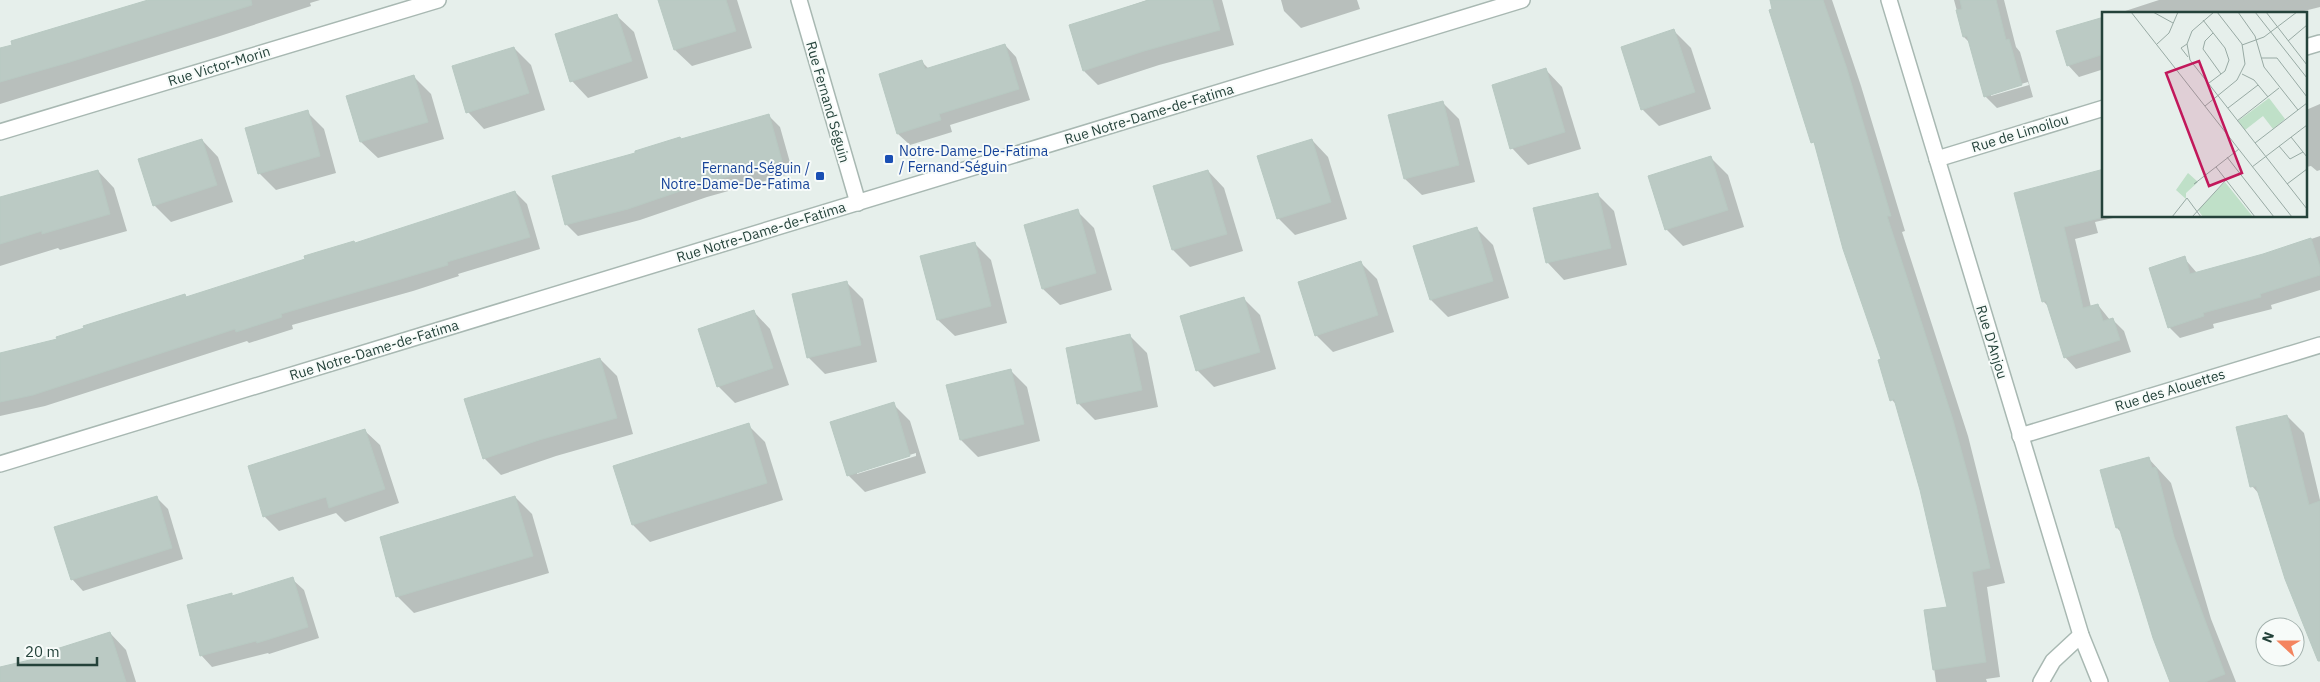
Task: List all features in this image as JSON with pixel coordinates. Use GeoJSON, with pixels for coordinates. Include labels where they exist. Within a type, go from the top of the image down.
{"type":"FeatureCollection","features":[{"type":"Feature","properties":{"kind":"street","name":"Rue Victor-Morin"},"geometry":{"type":"LineString","coordinates":[[0,132],[438,0]]}},
{"type":"Feature","properties":{"kind":"street","name":"Rue Fernand Séguin"},"geometry":{"type":"LineString","coordinates":[[798,0],[858,203]]}},
{"type":"Feature","properties":{"kind":"street","name":"Rue Notre-Dame-de-Fatima"},"geometry":{"type":"LineString","coordinates":[[0,464],[1522,0]]}},
{"type":"Feature","properties":{"kind":"street","name":"Rue D'Anjou"},"geometry":{"type":"LineString","coordinates":[[1889,0],[2081,635],[2100,682]]}},
{"type":"Feature","properties":{"kind":"street","name":"Rue de Limoilou"},"geometry":{"type":"LineString","coordinates":[[1937,159],[2102,109]]}},
{"type":"Feature","properties":{"kind":"street","name":"Rue des Alouettes"},"geometry":{"type":"LineString","coordinates":[[2020,436],[2320,345]]}},
{"type":"Feature","properties":{"kind":"street"},"geometry":{"type":"LineString","coordinates":[[2041,682],[2054,661],[2081,635]]}},
{"type":"Feature","properties":{"kind":"building"},"geometry":{"type":"Polygon","coordinates":[[[148,0],[251,0],[252,5],[0,82],[0,48],[12,45],[11,41],[148,0]]]}},
{"type":"Feature","properties":{"kind":"building"},"geometry":{"type":"Polygon","coordinates":[[[658,0],[726,0],[736,31],[674,50],[658,0]]]}},
{"type":"Feature","properties":{"kind":"building"},"geometry":{"type":"Polygon","coordinates":[[[1149,0],[1212,0],[1220,30],[1144,51],[1083,71],[1069,25],[1149,0]]]}},
{"type":"Feature","properties":{"kind":"building"},"geometry":{"type":"Polygon","coordinates":[[[1770,0],[1823,0],[1847,69],[1891,216],[1887,216],[1953,420],[1976,505],[1990,568],[1972,572],[1986,662],[1933,670],[1924,610],[1947,607],[1920,490],[1894,399],[1890,401],[1878,360],[1881,359],[1843,249],[1814,142],[1811,143],[1769,10],[1772,9],[1770,0]]]}},
{"type":"Feature","properties":{"kind":"building"},"geometry":{"type":"Polygon","coordinates":[[[1960,0],[1996,0],[2006,40],[2009,39],[2022,85],[1984,97],[1967,36],[1963,37],[1956,10],[1962,9],[1960,0]]]}},
{"type":"Feature","properties":{"kind":"building"},"geometry":{"type":"Polygon","coordinates":[[[617,14],[632,61],[570,82],[555,34],[617,14]]]}},
{"type":"Feature","properties":{"kind":"building"},"geometry":{"type":"Polygon","coordinates":[[[2102,18],[2102,55],[2067,66],[2056,31],[2102,18]]]}},
{"type":"Feature","properties":{"kind":"building"},"geometry":{"type":"Polygon","coordinates":[[[1674,29],[1695,92],[1641,110],[1621,47],[1674,29]]]}},
{"type":"Feature","properties":{"kind":"building"},"geometry":{"type":"Polygon","coordinates":[[[1005,44],[1019,89],[939,114],[941,120],[897,134],[879,74],[922,60],[925,69],[1005,44]]]}},
{"type":"Feature","properties":{"kind":"building"},"geometry":{"type":"Polygon","coordinates":[[[514,47],[529,93],[466,113],[452,66],[514,47]]]}},
{"type":"Feature","properties":{"kind":"building"},"geometry":{"type":"Polygon","coordinates":[[[1546,68],[1565,132],[1510,149],[1492,85],[1546,68]]]}},
{"type":"Feature","properties":{"kind":"building"},"geometry":{"type":"Polygon","coordinates":[[[414,75],[428,122],[360,142],[346,96],[414,75]]]}},
{"type":"Feature","properties":{"kind":"building"},"geometry":{"type":"Polygon","coordinates":[[[1443,101],[1459,165],[1404,179],[1388,115],[1443,101]]]}},
{"type":"Feature","properties":{"kind":"building"},"geometry":{"type":"Polygon","coordinates":[[[308,110],[320,156],[258,174],[245,128],[308,110]]]}},
{"type":"Feature","properties":{"kind":"building"},"geometry":{"type":"Polygon","coordinates":[[[769,114],[782,161],[695,186],[628,209],[565,225],[552,176],[635,153],[635,151],[680,137],[681,139],[769,114]]]}},
{"type":"Feature","properties":{"kind":"building"},"geometry":{"type":"Polygon","coordinates":[[[202,139],[217,185],[153,206],[138,159],[202,139]]]}},
{"type":"Feature","properties":{"kind":"building"},"geometry":{"type":"Polygon","coordinates":[[[1312,139],[1331,202],[1277,219],[1257,156],[1312,139]]]}},
{"type":"Feature","properties":{"kind":"building"},"geometry":{"type":"Polygon","coordinates":[[[1711,156],[1728,210],[1665,230],[1648,176],[1711,156]]]}},
{"type":"Feature","properties":{"kind":"building"},"geometry":{"type":"Polygon","coordinates":[[[98,170],[110,214],[0,244],[0,197],[98,170]]]}},
{"type":"Feature","properties":{"kind":"building"},"geometry":{"type":"Polygon","coordinates":[[[1208,170],[1227,234],[1172,250],[1153,186],[1208,170]]]}},
{"type":"Feature","properties":{"kind":"building"},"geometry":{"type":"Polygon","coordinates":[[[2102,170],[2102,218],[2064,227],[2083,308],[2098,304],[2103,321],[2113,318],[2120,340],[2064,358],[2046,301],[2042,302],[2014,193],[2102,170]]]}},
{"type":"Feature","properties":{"kind":"building"},"geometry":{"type":"Polygon","coordinates":[[[515,191],[530,237],[447,262],[448,265],[281,314],[282,317],[236,332],[235,329],[33,395],[0,402],[0,353],[57,339],[56,337],[84,328],[83,326],[185,294],[186,297],[305,259],[304,256],[354,241],[355,243],[515,191]]]}},
{"type":"Feature","properties":{"kind":"building"},"geometry":{"type":"Polygon","coordinates":[[[1598,193],[1611,248],[1546,263],[1533,208],[1598,193]]]}},
{"type":"Feature","properties":{"kind":"building"},"geometry":{"type":"Polygon","coordinates":[[[1078,209],[1096,273],[1042,289],[1024,225],[1078,209]]]}},
{"type":"Feature","properties":{"kind":"building"},"geometry":{"type":"Polygon","coordinates":[[[1477,227],[1493,281],[1430,300],[1413,246],[1477,227]]]}},
{"type":"Feature","properties":{"kind":"building"},"geometry":{"type":"Polygon","coordinates":[[[2311,238],[2320,267],[2320,275],[2260,294],[2261,297],[2203,313],[2204,316],[2168,328],[2149,268],[2185,256],[2190,274],[2263,254],[2311,238]]]}},
{"type":"Feature","properties":{"kind":"building"},"geometry":{"type":"Polygon","coordinates":[[[975,242],[991,306],[937,320],[920,256],[975,242]]]}},
{"type":"Feature","properties":{"kind":"building"},"geometry":{"type":"Polygon","coordinates":[[[1361,261],[1378,315],[1315,336],[1298,282],[1361,261]]]}},
{"type":"Feature","properties":{"kind":"building"},"geometry":{"type":"Polygon","coordinates":[[[847,281],[861,345],[807,358],[792,294],[847,281]]]}},
{"type":"Feature","properties":{"kind":"building"},"geometry":{"type":"Polygon","coordinates":[[[1244,297],[1260,352],[1196,371],[1180,316],[1244,297]]]}},
{"type":"Feature","properties":{"kind":"building"},"geometry":{"type":"Polygon","coordinates":[[[754,310],[773,368],[717,387],[698,329],[754,310]]]}},
{"type":"Feature","properties":{"kind":"building"},"geometry":{"type":"Polygon","coordinates":[[[1130,334],[1142,390],[1077,404],[1066,348],[1130,334]]]}},
{"type":"Feature","properties":{"kind":"building"},"geometry":{"type":"Polygon","coordinates":[[[600,358],[617,418],[539,440],[483,459],[464,399],[600,358]]]}},
{"type":"Feature","properties":{"kind":"building"},"geometry":{"type":"Polygon","coordinates":[[[1011,369],[1024,424],[960,440],[946,385],[1011,369]]]}},
{"type":"Feature","properties":{"kind":"building"},"geometry":{"type":"Polygon","coordinates":[[[894,402],[910,456],[847,476],[830,422],[894,402]]]}},
{"type":"Feature","properties":{"kind":"building"},"geometry":{"type":"Polygon","coordinates":[[[2287,415],[2309,505],[2320,501],[2320,661],[2318,661],[2305,629],[2305,617],[2300,617],[2285,579],[2256,486],[2250,487],[2236,427],[2287,415]]]}},
{"type":"Feature","properties":{"kind":"building"},"geometry":{"type":"Polygon","coordinates":[[[749,423],[767,483],[632,525],[613,466],[749,423]]]}},
{"type":"Feature","properties":{"kind":"building"},"geometry":{"type":"Polygon","coordinates":[[[365,429],[385,489],[329,508],[326,497],[263,517],[248,466],[365,429]]]}},
{"type":"Feature","properties":{"kind":"building"},"geometry":{"type":"Polygon","coordinates":[[[2149,457],[2152,468],[2156,467],[2174,537],[2225,674],[2205,682],[2170,682],[2153,638],[2119,527],[2116,528],[2100,470],[2149,457]]]}},
{"type":"Feature","properties":{"kind":"building"},"geometry":{"type":"Polygon","coordinates":[[[157,496],[172,548],[71,580],[54,527],[157,496]]]}},
{"type":"Feature","properties":{"kind":"building"},"geometry":{"type":"Polygon","coordinates":[[[515,496],[533,556],[396,597],[380,537],[515,496]]]}},
{"type":"Feature","properties":{"kind":"building"},"geometry":{"type":"Polygon","coordinates":[[[293,577],[308,627],[257,643],[256,641],[200,656],[187,605],[232,593],[232,596],[293,577]]]}},
{"type":"Feature","properties":{"kind":"building"},"geometry":{"type":"Polygon","coordinates":[[[110,632],[126,682],[0,682],[0,667],[51,655],[50,651],[110,632]]]}},
{"type":"Feature","properties":{"kind":"place","name":"Notre-Dame-De-Fatima / Fernand-Séguin"},"geometry":{"type":"Point","coordinates":[889,159]}},
{"type":"Feature","properties":{"kind":"place","name":"Fernand-Séguin / Notre-Dame-De-Fatima"},"geometry":{"type":"Point","coordinates":[820,176]}}]}
